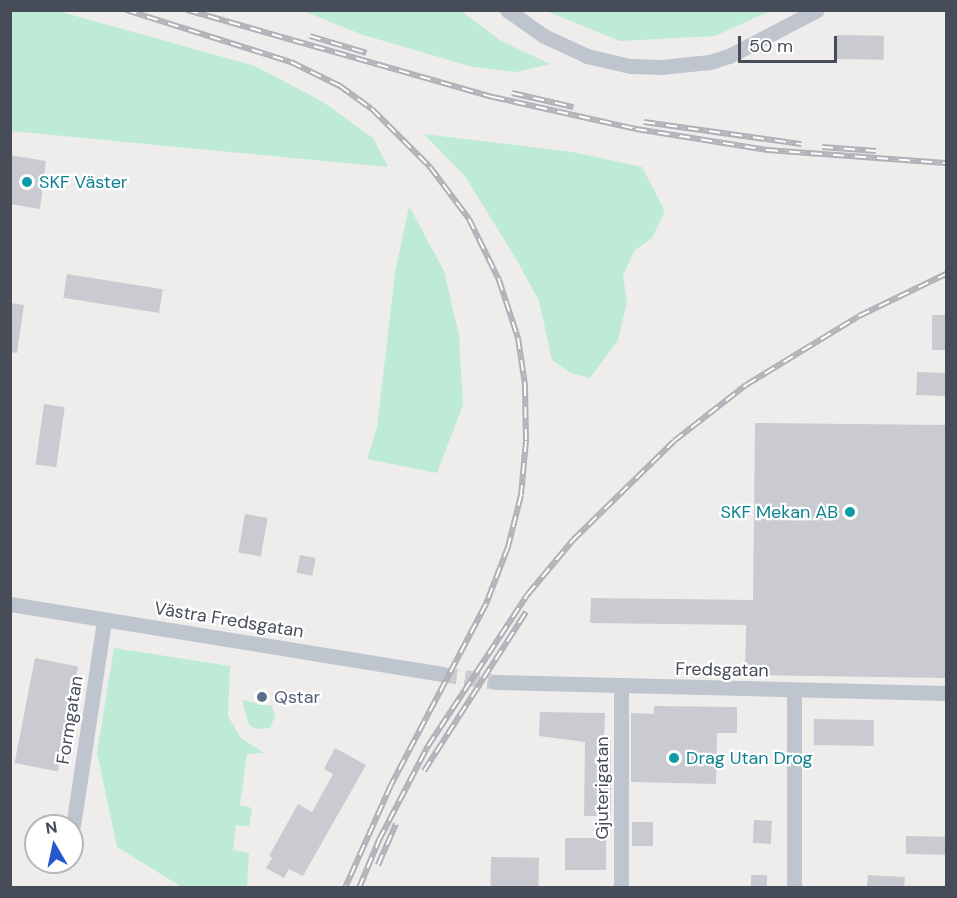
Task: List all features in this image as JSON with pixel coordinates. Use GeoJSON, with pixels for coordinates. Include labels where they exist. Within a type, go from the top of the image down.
{"type":"FeatureCollection","features":[{"type":"Feature","properties":{"kind":"street"},"geometry":{"type":"LineString","coordinates":[[507,10],[544,36],[587,56],[630,66],[661,67],[710,62],[729,56],[817,10]]}},
{"type":"Feature","properties":{"kind":"street","name":"Västra Fredsgatan"},"geometry":{"type":"LineString","coordinates":[[10,604],[442,674]]}},
{"type":"Feature","properties":{"kind":"street","name":"Formgatan"},"geometry":{"type":"LineString","coordinates":[[75,814],[104,621]]}},
{"type":"Feature","properties":{"kind":"street","name":"Fredsgatan"},"geometry":{"type":"LineString","coordinates":[[496,682],[621,688],[946,693]]}},
{"type":"Feature","properties":{"kind":"street","name":"Gjuterigatan"},"geometry":{"type":"LineString","coordinates":[[621,688],[621,888]]}},
{"type":"Feature","properties":{"kind":"street"},"geometry":{"type":"LineString","coordinates":[[794,690],[794,888]]}},
{"type":"Feature","properties":{"kind":"green space"},"geometry":{"type":"Polygon","coordinates":[[[10,11],[58,11],[255,66],[323,102],[373,138],[388,167],[11,131],[10,11]]]}},
{"type":"Feature","properties":{"kind":"green space"},"geometry":{"type":"Polygon","coordinates":[[[303,11],[461,11],[501,41],[550,64],[517,72],[473,67],[363,35],[303,11]]]}},
{"type":"Feature","properties":{"kind":"green space"},"geometry":{"type":"Polygon","coordinates":[[[546,11],[770,11],[715,36],[620,41],[546,11]]]}},
{"type":"Feature","properties":{"kind":"green space"},"geometry":{"type":"Polygon","coordinates":[[[424,134],[573,152],[642,167],[665,211],[652,238],[635,250],[623,275],[627,302],[618,340],[590,378],[571,373],[552,360],[539,301],[519,264],[465,176],[424,134]]]}},
{"type":"Feature","properties":{"kind":"green space"},"geometry":{"type":"Polygon","coordinates":[[[409,206],[444,271],[459,335],[463,405],[437,473],[367,459],[377,428],[395,273],[409,206]]]}},
{"type":"Feature","properties":{"kind":"green space"},"geometry":{"type":"Polygon","coordinates":[[[114,648],[230,666],[228,716],[241,738],[264,753],[247,754],[240,805],[252,808],[249,827],[236,825],[233,850],[249,853],[247,887],[182,887],[117,847],[97,753],[114,648]]]}},
{"type":"Feature","properties":{"kind":"green space"},"geometry":{"type":"Polygon","coordinates":[[[242,700],[272,706],[275,716],[270,728],[256,729],[249,725],[242,700]]]}},
{"type":"Feature","properties":{"kind":"building"},"geometry":{"type":"Polygon","coordinates":[[[837,35],[884,36],[884,60],[837,59],[837,35]]]}},
{"type":"Feature","properties":{"kind":"building","name":"SKF Väster"},"geometry":{"type":"Polygon","coordinates":[[[10,155],[46,161],[40,209],[10,204],[10,155]]]}},
{"type":"Feature","properties":{"kind":"building"},"geometry":{"type":"Polygon","coordinates":[[[67,274],[163,289],[159,313],[63,298],[67,274]]]}},
{"type":"Feature","properties":{"kind":"building"},"geometry":{"type":"Polygon","coordinates":[[[10,303],[24,305],[17,353],[10,352],[10,303]]]}},
{"type":"Feature","properties":{"kind":"building"},"geometry":{"type":"Polygon","coordinates":[[[932,315],[946,315],[946,350],[932,350],[932,315]]]}},
{"type":"Feature","properties":{"kind":"building"},"geometry":{"type":"Polygon","coordinates":[[[917,372],[946,373],[945,396],[916,395],[917,372]]]}},
{"type":"Feature","properties":{"kind":"building"},"geometry":{"type":"Polygon","coordinates":[[[44,404],[65,407],[56,467],[36,464],[44,404]]]}},
{"type":"Feature","properties":{"kind":"building","name":"SKF Mekan AB"},"geometry":{"type":"Polygon","coordinates":[[[755,423],[946,425],[946,678],[745,675],[746,625],[590,623],[591,598],[753,600],[755,423]]]}},
{"type":"Feature","properties":{"kind":"building"},"geometry":{"type":"Polygon","coordinates":[[[245,514],[268,518],[261,556],[238,552],[245,514]]]}},
{"type":"Feature","properties":{"kind":"building"},"geometry":{"type":"Polygon","coordinates":[[[300,555],[316,558],[312,576],[297,573],[300,555]]]}},
{"type":"Feature","properties":{"kind":"building"},"geometry":{"type":"Polygon","coordinates":[[[35,658],[78,666],[58,771],[15,763],[35,658]]]}},
{"type":"Feature","properties":{"kind":"building","name":"Drag Utan Drog"},"geometry":{"type":"Polygon","coordinates":[[[654,706],[737,707],[737,733],[717,733],[716,784],[631,782],[631,713],[654,714],[654,706]]]}},
{"type":"Feature","properties":{"kind":"building"},"geometry":{"type":"Polygon","coordinates":[[[540,712],[605,713],[604,740],[611,740],[611,816],[584,816],[585,742],[539,736],[540,712]]]}},
{"type":"Feature","properties":{"kind":"building"},"geometry":{"type":"Polygon","coordinates":[[[814,719],[874,720],[874,746],[814,745],[814,719]]]}},
{"type":"Feature","properties":{"kind":"building"},"geometry":{"type":"Polygon","coordinates":[[[335,748],[366,765],[303,876],[289,869],[284,878],[266,868],[272,858],[269,856],[298,804],[312,812],[333,774],[324,769],[335,748]]]}},
{"type":"Feature","properties":{"kind":"building"},"geometry":{"type":"Polygon","coordinates":[[[754,820],[772,821],[771,844],[753,843],[754,820]]]}},
{"type":"Feature","properties":{"kind":"building"},"geometry":{"type":"Polygon","coordinates":[[[632,822],[653,822],[653,846],[632,846],[632,822]]]}},
{"type":"Feature","properties":{"kind":"building"},"geometry":{"type":"Polygon","coordinates":[[[906,836],[946,837],[946,855],[906,854],[906,836]]]}},
{"type":"Feature","properties":{"kind":"building"},"geometry":{"type":"Polygon","coordinates":[[[565,838],[606,838],[606,870],[565,870],[565,838]]]}},
{"type":"Feature","properties":{"kind":"building"},"geometry":{"type":"Polygon","coordinates":[[[491,857],[539,858],[538,888],[490,888],[491,857]]]}},
{"type":"Feature","properties":{"kind":"building"},"geometry":{"type":"Polygon","coordinates":[[[751,875],[767,875],[767,888],[751,888],[751,875]]]}},
{"type":"Feature","properties":{"kind":"building"},"geometry":{"type":"Polygon","coordinates":[[[868,875],[905,877],[904,888],[867,888],[868,875]]]}},
{"type":"Feature","properties":{"kind":"tunnel"},"geometry":{"type":"LineString","coordinates":[[442,674],[496,682]]}},
{"type":"Feature","properties":{"kind":"railway"},"geometry":{"type":"LineString","coordinates":[[126,10],[291,62],[340,86],[372,109],[430,167],[469,219],[499,280],[518,338],[525,385],[526,441],[521,495],[508,547],[486,604],[391,785],[345,888]]}},
{"type":"Feature","properties":{"kind":"railway"},"geometry":{"type":"LineString","coordinates":[[187,10],[493,97],[636,129],[767,150],[946,163]]}},
{"type":"Feature","properties":{"kind":"railway"},"geometry":{"type":"LineString","coordinates":[[310,36],[367,53]]}},
{"type":"Feature","properties":{"kind":"railway"},"geometry":{"type":"LineString","coordinates":[[512,93],[573,107]]}},
{"type":"Feature","properties":{"kind":"railway"},"geometry":{"type":"LineString","coordinates":[[644,122],[801,144]]}},
{"type":"Feature","properties":{"kind":"railway"},"geometry":{"type":"LineString","coordinates":[[822,147],[876,151]]}},
{"type":"Feature","properties":{"kind":"railway"},"geometry":{"type":"LineString","coordinates":[[359,888],[379,840],[428,746],[528,594],[573,540],[674,441],[746,385],[859,316],[946,274]]}},
{"type":"Feature","properties":{"kind":"railway"},"geometry":{"type":"LineString","coordinates":[[424,771],[526,612]]}},
{"type":"Feature","properties":{"kind":"railway"},"geometry":{"type":"LineString","coordinates":[[378,865],[396,824]]}},
{"type":"Feature","properties":{"kind":"place","name":"SKF Väster"},"geometry":{"type":"Point","coordinates":[27,182]}},
{"type":"Feature","properties":{"kind":"place","name":"SKF Mekan AB"},"geometry":{"type":"Point","coordinates":[850,512]}},
{"type":"Feature","properties":{"kind":"place","name":"Qstar"},"geometry":{"type":"Point","coordinates":[262,697]}},
{"type":"Feature","properties":{"kind":"place","name":"Drag Utan Drog"},"geometry":{"type":"Point","coordinates":[674,758]}}]}
